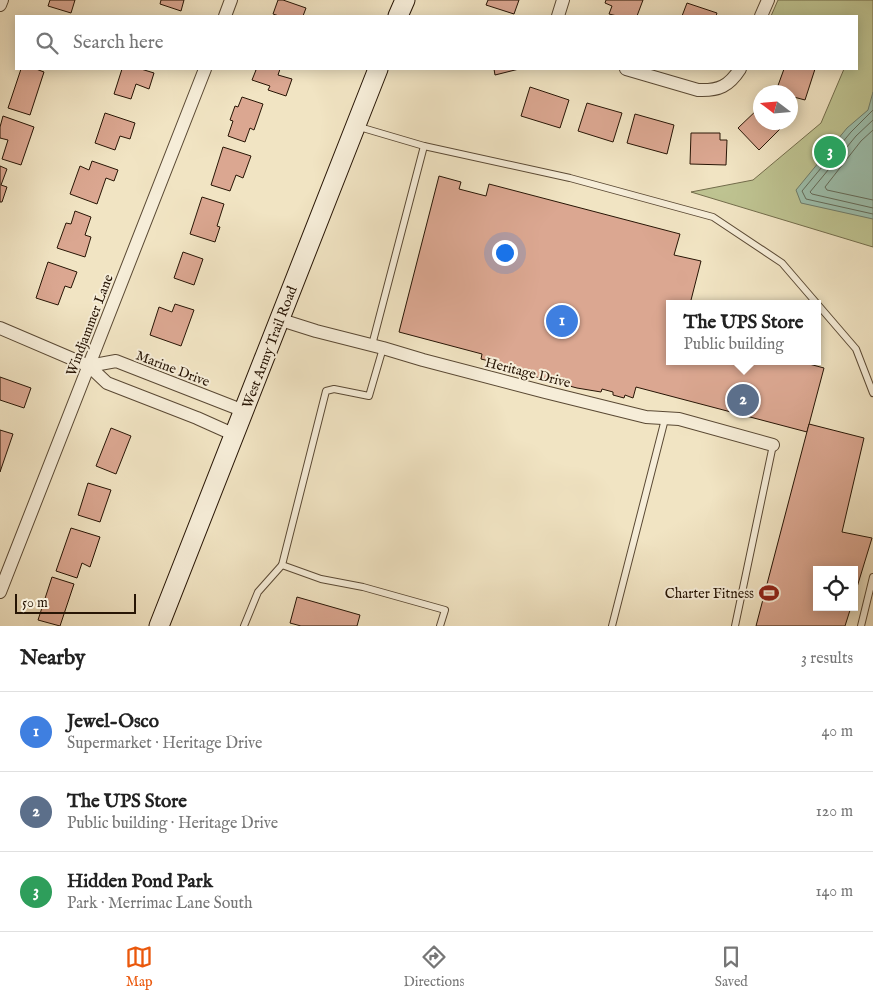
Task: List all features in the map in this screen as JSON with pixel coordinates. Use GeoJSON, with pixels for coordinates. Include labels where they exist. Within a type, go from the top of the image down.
{"type":"FeatureCollection","features":[{"type":"Feature","properties":{"kind":"main road"},"geometry":{"type":"LineString","coordinates":[[398,15],[405,0]]}},
{"type":"Feature","properties":{"kind":"main road","name":"West Army Trail Road"},"geometry":{"type":"LineString","coordinates":[[159,626],[235,435],[278,319],[378,70]]}},
{"type":"Feature","properties":{"kind":"street"},"geometry":{"type":"LineString","coordinates":[[0,5],[2,0]]}},
{"type":"Feature","properties":{"kind":"street"},"geometry":{"type":"LineString","coordinates":[[225,15],[232,0]]}},
{"type":"Feature","properties":{"kind":"street"},"geometry":{"type":"LineString","coordinates":[[558,15],[562,0]]}},
{"type":"Feature","properties":{"kind":"street"},"geometry":{"type":"LineString","coordinates":[[761,15],[768,0]]}},
{"type":"Feature","properties":{"kind":"street","name":"Windjammer Lane"},"geometry":{"type":"LineString","coordinates":[[1,583],[89,366],[204,70]]}},
{"type":"Feature","properties":{"kind":"street"},"geometry":{"type":"LineString","coordinates":[[629,70],[698,90],[718,88],[727,84],[736,74]]}},
{"type":"Feature","properties":{"kind":"street","name":"Heritage Drive"},"geometry":{"type":"LineString","coordinates":[[278,319],[311,330],[586,402],[646,417],[679,419],[773,446]]}},
{"type":"Feature","properties":{"kind":"street"},"geometry":{"type":"LineString","coordinates":[[0,328],[89,366],[107,384],[197,418],[235,435]]}},
{"type":"Feature","properties":{"kind":"street","name":"Marine Drive"},"geometry":{"type":"LineString","coordinates":[[89,366],[116,361],[244,411]]}},
{"type":"Feature","properties":{"kind":"lane"},"geometry":{"type":"LineString","coordinates":[[355,126],[424,146],[570,178],[713,217],[782,263],[814,300]]}},
{"type":"Feature","properties":{"kind":"lane"},"geometry":{"type":"LineString","coordinates":[[244,626],[258,592],[282,565],[326,391],[334,389],[369,396],[377,346],[424,146]]}},
{"type":"Feature","properties":{"kind":"lane"},"geometry":{"type":"LineString","coordinates":[[821,308],[856,349],[873,393]]}},
{"type":"Feature","properties":{"kind":"lane"},"geometry":{"type":"LineString","coordinates":[[612,626],[665,419]]}},
{"type":"Feature","properties":{"kind":"lane"},"geometry":{"type":"LineString","coordinates":[[735,626],[773,446]]}},
{"type":"Feature","properties":{"kind":"lane"},"geometry":{"type":"LineString","coordinates":[[282,565],[321,579],[363,587],[445,610],[440,626]]}},
{"type":"Feature","properties":{"kind":"lane"},"geometry":{"type":"LineString","coordinates":[[861,626],[873,577]]}},
{"type":"Feature","properties":{"kind":"shaded area"},"geometry":{"type":"Polygon","coordinates":[[[778,0],[873,0],[873,247],[691,192],[753,180],[821,123],[844,70],[858,70],[858,15],[771,15],[778,0]]]}},
{"type":"Feature","properties":{"kind":"water"},"geometry":{"type":"Polygon","coordinates":[[[873,92],[873,219],[801,203],[796,190],[847,128],[868,110],[873,92]]]}},
{"type":"Feature","properties":{"kind":"building"},"geometry":{"type":"Polygon","coordinates":[[[50,0],[75,0],[71,13],[48,6],[50,0]]]}},
{"type":"Feature","properties":{"kind":"building"},"geometry":{"type":"Polygon","coordinates":[[[161,0],[184,0],[181,11],[160,4],[161,0]]]}},
{"type":"Feature","properties":{"kind":"building"},"geometry":{"type":"Polygon","coordinates":[[[278,0],[306,8],[303,15],[273,14],[278,0]]]}},
{"type":"Feature","properties":{"kind":"building"},"geometry":{"type":"Polygon","coordinates":[[[488,0],[519,0],[514,14],[486,5],[488,0]]]}},
{"type":"Feature","properties":{"kind":"building"},"geometry":{"type":"Polygon","coordinates":[[[606,0],[643,0],[637,15],[609,14],[612,6],[605,3],[606,0]]]}},
{"type":"Feature","properties":{"kind":"building"},"geometry":{"type":"Polygon","coordinates":[[[687,3],[717,13],[716,15],[682,15],[687,3]]]}},
{"type":"Feature","properties":{"kind":"building"},"geometry":{"type":"Polygon","coordinates":[[[21,70],[39,70],[44,72],[30,115],[8,108],[21,70]]]}},
{"type":"Feature","properties":{"kind":"building"},"geometry":{"type":"Polygon","coordinates":[[[122,70],[144,70],[154,73],[149,89],[136,84],[131,99],[114,94],[122,70]]]}},
{"type":"Feature","properties":{"kind":"building"},"geometry":{"type":"Polygon","coordinates":[[[256,70],[280,70],[278,75],[292,79],[286,96],[268,90],[270,86],[252,80],[256,70]]]}},
{"type":"Feature","properties":{"kind":"building"},"geometry":{"type":"Polygon","coordinates":[[[494,70],[515,70],[495,75],[494,70]]]}},
{"type":"Feature","properties":{"kind":"building"},"geometry":{"type":"Polygon","coordinates":[[[784,70],[815,70],[805,100],[798,98],[798,85],[778,85],[784,70]]]}},
{"type":"Feature","properties":{"kind":"building"},"geometry":{"type":"Polygon","coordinates":[[[530,87],[569,100],[560,128],[521,116],[530,87]]]}},
{"type":"Feature","properties":{"kind":"building"},"geometry":{"type":"Polygon","coordinates":[[[242,97],[263,104],[254,130],[250,128],[245,142],[228,136],[233,121],[230,120],[235,106],[238,107],[242,97]]]}},
{"type":"Feature","properties":{"kind":"building"},"geometry":{"type":"Polygon","coordinates":[[[587,103],[622,113],[613,142],[578,131],[587,103]]]}},
{"type":"Feature","properties":{"kind":"building"},"geometry":{"type":"Polygon","coordinates":[[[105,113],[135,123],[130,139],[120,136],[115,150],[95,143],[105,113]]]}},
{"type":"Feature","properties":{"kind":"building"},"geometry":{"type":"Polygon","coordinates":[[[635,114],[674,125],[667,154],[627,143],[635,114]]]}},
{"type":"Feature","properties":{"kind":"building"},"geometry":{"type":"Polygon","coordinates":[[[753,114],[753,130],[779,130],[759,150],[738,128],[753,114]]]}},
{"type":"Feature","properties":{"kind":"building"},"geometry":{"type":"Polygon","coordinates":[[[3,116],[34,127],[21,165],[2,159],[8,140],[0,138],[3,116]]]}},
{"type":"Feature","properties":{"kind":"building"},"geometry":{"type":"Polygon","coordinates":[[[691,133],[720,133],[720,140],[727,140],[726,165],[690,164],[691,133]]]}},
{"type":"Feature","properties":{"kind":"building"},"geometry":{"type":"Polygon","coordinates":[[[223,147],[251,156],[243,178],[236,175],[230,191],[211,185],[223,147]]]}},
{"type":"Feature","properties":{"kind":"building"},"geometry":{"type":"Polygon","coordinates":[[[92,161],[118,170],[114,181],[106,178],[97,204],[70,194],[80,166],[89,170],[92,161]]]}},
{"type":"Feature","properties":{"kind":"building"},"geometry":{"type":"Polygon","coordinates":[[[0,166],[7,169],[1,185],[7,187],[2,202],[0,202],[0,166]]]}},
{"type":"Feature","properties":{"kind":"building"},"geometry":{"type":"Polygon","coordinates":[[[439,176],[461,182],[459,189],[486,196],[489,184],[680,234],[674,255],[701,261],[691,300],[666,300],[666,365],[813,365],[824,368],[807,432],[636,387],[633,398],[625,395],[624,398],[613,395],[613,392],[602,389],[601,392],[577,388],[532,376],[518,371],[519,369],[501,364],[501,367],[488,364],[489,361],[481,359],[482,354],[399,332],[439,176]]]}},
{"type":"Feature","properties":{"kind":"building"},"geometry":{"type":"Polygon","coordinates":[[[202,197],[224,204],[217,226],[220,227],[215,242],[190,234],[202,197]]]}},
{"type":"Feature","properties":{"kind":"building"},"geometry":{"type":"Polygon","coordinates":[[[75,211],[91,217],[85,235],[91,237],[85,257],[57,248],[66,223],[71,224],[75,211]]]}},
{"type":"Feature","properties":{"kind":"building"},"geometry":{"type":"Polygon","coordinates":[[[183,252],[203,259],[194,285],[174,278],[183,252]]]}},
{"type":"Feature","properties":{"kind":"building"},"geometry":{"type":"Polygon","coordinates":[[[48,262],[77,272],[71,288],[65,286],[58,305],[36,298],[48,262]]]}},
{"type":"Feature","properties":{"kind":"building"},"geometry":{"type":"Polygon","coordinates":[[[175,304],[194,310],[181,346],[150,335],[159,307],[172,312],[175,304]]]}},
{"type":"Feature","properties":{"kind":"building"},"geometry":{"type":"Polygon","coordinates":[[[0,377],[31,388],[24,408],[0,400],[0,377]]]}},
{"type":"Feature","properties":{"kind":"building"},"geometry":{"type":"Polygon","coordinates":[[[809,424],[864,438],[842,532],[872,538],[858,584],[858,566],[813,566],[813,611],[850,611],[845,626],[756,626],[809,424]]]}},
{"type":"Feature","properties":{"kind":"building"},"geometry":{"type":"Polygon","coordinates":[[[111,428],[131,436],[116,474],[96,466],[111,428]]]}},
{"type":"Feature","properties":{"kind":"building"},"geometry":{"type":"Polygon","coordinates":[[[0,430],[13,434],[0,472],[0,430]]]}},
{"type":"Feature","properties":{"kind":"building"},"geometry":{"type":"Polygon","coordinates":[[[88,483],[111,490],[100,522],[78,515],[88,483]]]}},
{"type":"Feature","properties":{"kind":"building"},"geometry":{"type":"Polygon","coordinates":[[[71,528],[100,537],[90,567],[82,563],[77,578],[56,571],[71,528]]]}},
{"type":"Feature","properties":{"kind":"building"},"geometry":{"type":"Polygon","coordinates":[[[52,577],[74,584],[60,626],[38,620],[52,577]]]}},
{"type":"Feature","properties":{"kind":"building"},"geometry":{"type":"Polygon","coordinates":[[[297,597],[360,615],[357,626],[301,626],[290,623],[297,597]]]}},
{"type":"Feature","properties":{"kind":"place","name":"Hidden Pond Park"},"geometry":{"type":"Point","coordinates":[830,152]}},
{"type":"Feature","properties":{"kind":"place","name":"Jewel-Osco"},"geometry":{"type":"Point","coordinates":[562,321]}},
{"type":"Feature","properties":{"kind":"place","name":"The UPS Store"},"geometry":{"type":"Point","coordinates":[743,400]}},
{"type":"Feature","properties":{"kind":"place","name":"Charter Fitness"},"geometry":{"type":"Point","coordinates":[769,593]}}]}
